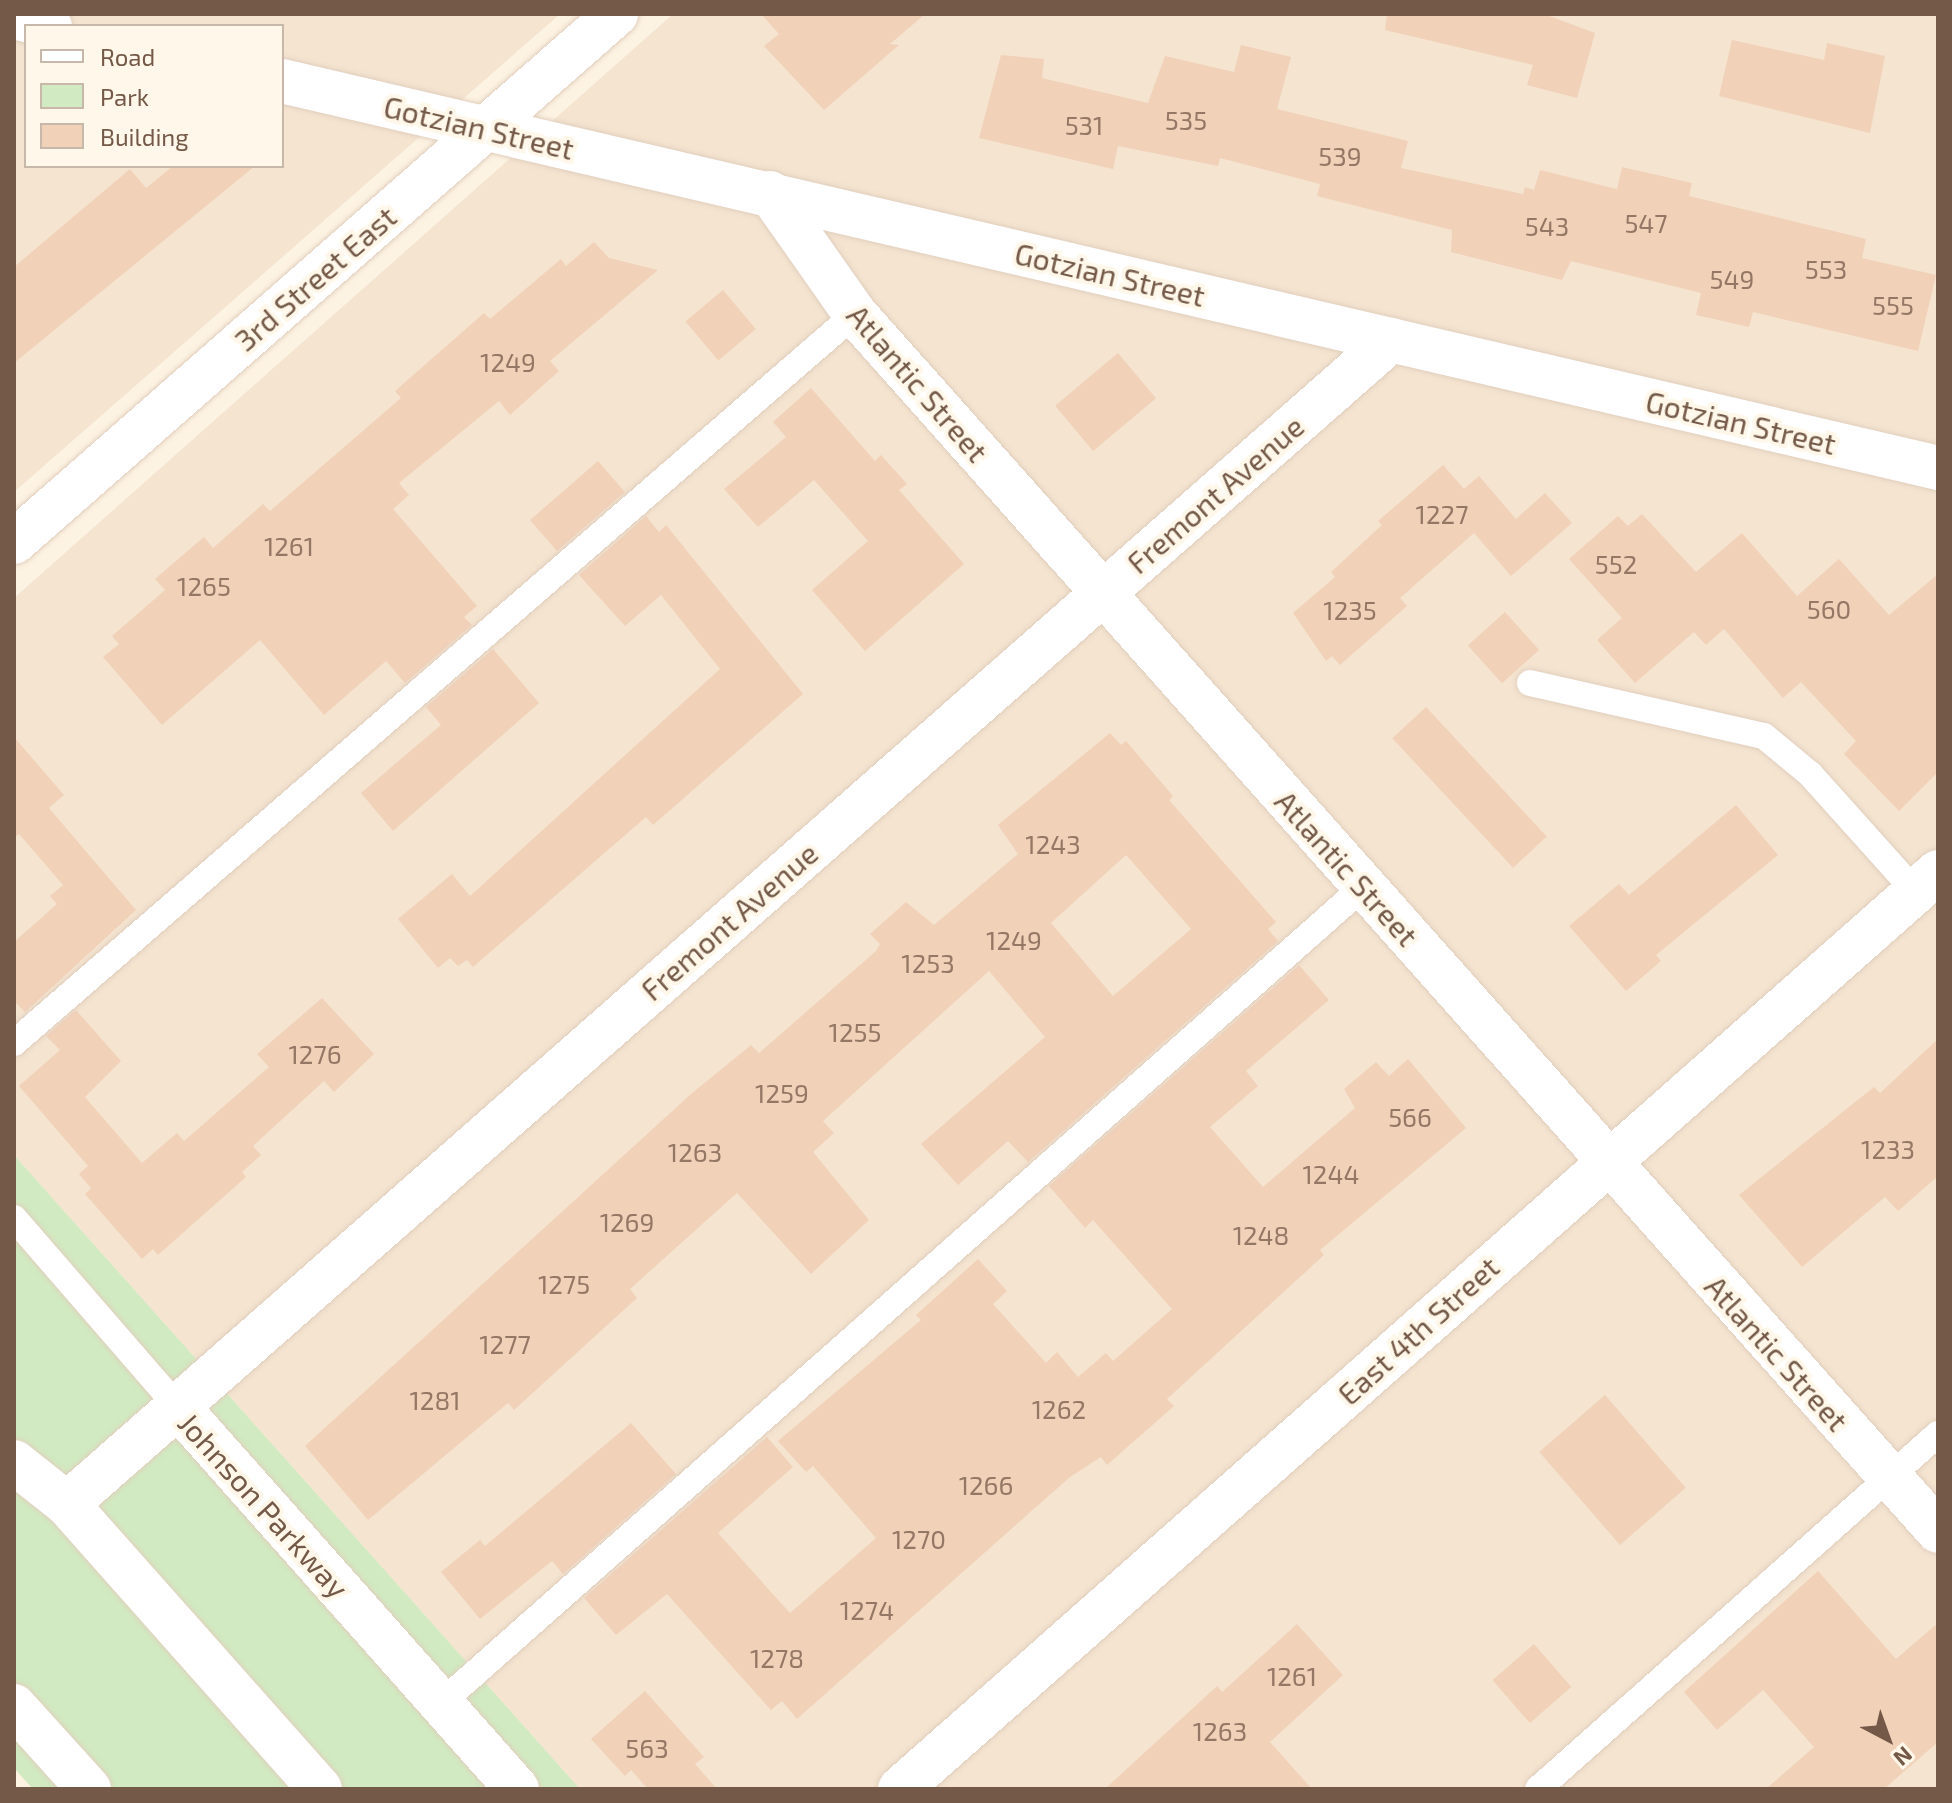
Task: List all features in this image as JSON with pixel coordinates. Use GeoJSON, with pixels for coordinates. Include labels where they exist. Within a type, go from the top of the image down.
{"type":"FeatureCollection","features":[{"type":"Feature","properties":{"kind":"street","name":"3rd Street East"},"geometry":{"type":"LineString","coordinates":[[14,542],[616,14]]}},
{"type":"Feature","properties":{"kind":"street","name":"Gotzian Street"},"geometry":{"type":"LineString","coordinates":[[284,81],[1938,468]]}},
{"type":"Feature","properties":{"kind":"street","name":"Atlantic Street"},"geometry":{"type":"LineString","coordinates":[[770,193],[855,314],[1938,1531]]}},
{"type":"Feature","properties":{"kind":"street","name":"Fremont Avenue"},"geometry":{"type":"LineString","coordinates":[[67,1504],[1391,340]]}},
{"type":"Feature","properties":{"kind":"street","name":"East 4th Street"},"geometry":{"type":"LineString","coordinates":[[900,1789],[1927,882]]}},
{"type":"Feature","properties":{"kind":"street","name":"Johnson Parkway"},"geometry":{"type":"LineString","coordinates":[[177,1406],[517,1789]]}},
{"type":"Feature","properties":{"kind":"street"},"geometry":{"type":"LineString","coordinates":[[14,1462],[67,1504],[320,1789]]}},
{"type":"Feature","properties":{"kind":"street"},"geometry":{"type":"LineString","coordinates":[[14,1706],[89,1789]]}},
{"type":"Feature","properties":{"kind":"lane"},"geometry":{"type":"LineString","coordinates":[[14,1043],[855,314]]}},
{"type":"Feature","properties":{"kind":"lane"},"geometry":{"type":"LineString","coordinates":[[1530,683],[1764,736],[1927,882]]}},
{"type":"Feature","properties":{"kind":"lane"},"geometry":{"type":"LineString","coordinates":[[440,1704],[1363,887]]}},
{"type":"Feature","properties":{"kind":"lane","name":"Johnson Parkway"},"geometry":{"type":"LineString","coordinates":[[14,1218],[177,1406]]}},
{"type":"Feature","properties":{"kind":"lane"},"geometry":{"type":"LineString","coordinates":[[1538,1789],[1938,1434]]}},
{"type":"Feature","properties":{"kind":"shaded area"},"geometry":{"type":"Polygon","coordinates":[[[14,14],[560,14],[14,492],[14,14]]]}},
{"type":"Feature","properties":{"kind":"shaded area"},"geometry":{"type":"Polygon","coordinates":[[[673,14],[1938,14],[1938,1789],[580,1789],[14,1155],[14,598],[673,14]]]}},
{"type":"Feature","properties":{"kind":"green space"},"geometry":{"type":"Polygon","coordinates":[[[14,1155],[580,1789],[33,1789],[14,1768],[14,1155]]]}},
{"type":"Feature","properties":{"kind":"building"},"geometry":{"type":"Polygon","coordinates":[[[761,14],[925,14],[890,44],[899,45],[824,110],[764,46],[779,34],[761,14]]]}},
{"type":"Feature","properties":{"kind":"building"},"geometry":{"type":"Polygon","coordinates":[[[1387,14],[1544,14],[1595,33],[1577,98],[1527,85],[1533,65],[1385,30],[1387,14]]]}},
{"type":"Feature","properties":{"kind":"building"},"geometry":{"type":"Polygon","coordinates":[[[1732,40],[1824,60],[1827,43],[1885,56],[1870,133],[1719,96],[1732,40]]]}},
{"type":"Feature","properties":{"kind":"building"},"geometry":{"type":"Polygon","coordinates":[[[1241,45],[1291,57],[1277,109],[1408,141],[1401,168],[1523,194],[1525,187],[1534,190],[1540,170],[1617,189],[1622,167],[1692,183],[1689,196],[1866,239],[1862,258],[1936,275],[1918,351],[1753,312],[1749,327],[1696,315],[1701,293],[1571,261],[1562,280],[1451,252],[1452,230],[1317,196],[1320,184],[1220,158],[1218,166],[1118,146],[1113,169],[979,138],[1001,55],[1044,59],[1042,78],[1148,103],[1165,56],[1234,72],[1241,45]]]}},
{"type":"Feature","properties":{"kind":"building"},"geometry":{"type":"Polygon","coordinates":[[[171,168],[253,168],[14,363],[14,267],[130,169],[146,188],[171,168]]]}},
{"type":"Feature","properties":{"kind":"building"},"geometry":{"type":"Polygon","coordinates":[[[594,242],[609,258],[658,270],[550,361],[559,371],[510,415],[499,401],[399,483],[409,495],[393,509],[477,606],[464,617],[472,625],[405,683],[386,661],[324,715],[260,640],[162,725],[103,657],[119,644],[112,636],[165,590],[155,579],[204,537],[213,548],[263,504],[270,511],[401,398],[395,391],[484,313],[490,319],[561,259],[566,266],[594,242]]]}},
{"type":"Feature","properties":{"kind":"building"},"geometry":{"type":"Polygon","coordinates":[[[723,290],[756,329],[718,361],[685,321],[723,290]]]}},
{"type":"Feature","properties":{"kind":"building"},"geometry":{"type":"Polygon","coordinates":[[[1118,353],[1156,398],[1093,451],[1055,406],[1118,353]]]}},
{"type":"Feature","properties":{"kind":"building"},"geometry":{"type":"Polygon","coordinates":[[[811,388],[875,461],[881,455],[907,484],[899,490],[964,564],[865,651],[812,590],[868,541],[814,480],[758,527],[724,489],[786,437],[773,422],[811,388]]]}},
{"type":"Feature","properties":{"kind":"building"},"geometry":{"type":"Polygon","coordinates":[[[598,461],[625,492],[557,551],[530,520],[598,461]]]}},
{"type":"Feature","properties":{"kind":"building"},"geometry":{"type":"Polygon","coordinates":[[[1443,465],[1464,489],[1479,476],[1516,519],[1545,493],[1572,523],[1511,576],[1474,533],[1400,598],[1407,606],[1340,665],[1332,656],[1326,661],[1293,613],[1335,577],[1331,572],[1382,525],[1378,521],[1443,465]]]}},
{"type":"Feature","properties":{"kind":"building"},"geometry":{"type":"Polygon","coordinates":[[[1642,514],[1696,572],[1742,533],[1797,596],[1839,559],[1889,615],[1938,574],[1938,772],[1899,811],[1844,754],[1856,741],[1801,682],[1783,698],[1724,629],[1706,645],[1694,632],[1635,683],[1597,640],[1622,618],[1569,559],[1618,516],[1628,526],[1642,514]]]}},
{"type":"Feature","properties":{"kind":"building"},"geometry":{"type":"Polygon","coordinates":[[[646,516],[659,532],[666,525],[803,694],[653,825],[646,817],[473,967],[467,960],[458,966],[450,958],[438,968],[398,919],[452,874],[470,896],[720,669],[661,595],[625,626],[579,575],[646,516]]]}},
{"type":"Feature","properties":{"kind":"building"},"geometry":{"type":"Polygon","coordinates":[[[1505,612],[1539,650],[1502,683],[1468,645],[1505,612]]]}},
{"type":"Feature","properties":{"kind":"building"},"geometry":{"type":"Polygon","coordinates":[[[493,649],[539,703],[393,831],[361,793],[441,725],[426,707],[493,649]]]}},
{"type":"Feature","properties":{"kind":"building"},"geometry":{"type":"Polygon","coordinates":[[[1426,707],[1547,836],[1513,868],[1392,738],[1426,707]]]}},
{"type":"Feature","properties":{"kind":"building"},"geometry":{"type":"Polygon","coordinates":[[[1110,733],[1121,745],[1126,741],[1173,796],[1169,800],[1276,922],[1268,929],[1278,941],[1028,1162],[1008,1141],[958,1185],[921,1144],[1045,1037],[989,971],[823,1121],[834,1133],[813,1152],[869,1220],[811,1274],[737,1193],[630,1289],[637,1298],[514,1410],[508,1403],[368,1520],[305,1446],[691,1094],[751,1045],[759,1053],[876,951],[880,944],[870,934],[906,902],[934,925],[1018,854],[998,825],[1110,733]],[[1126,855],[1051,923],[1113,996],[1191,929],[1126,855]]]}},
{"type":"Feature","properties":{"kind":"building"},"geometry":{"type":"Polygon","coordinates":[[[14,737],[64,795],[49,808],[136,910],[25,1012],[14,1001],[14,942],[57,904],[50,896],[63,885],[19,834],[14,838],[14,737]]]}},
{"type":"Feature","properties":{"kind":"building"},"geometry":{"type":"Polygon","coordinates":[[[1736,805],[1778,855],[1656,955],[1661,961],[1626,991],[1569,926],[1619,884],[1629,895],[1736,805]]]}},
{"type":"Feature","properties":{"kind":"building"},"geometry":{"type":"Polygon","coordinates":[[[1299,965],[1329,1000],[1246,1071],[1258,1086],[1210,1127],[1263,1187],[1355,1108],[1344,1089],[1376,1062],[1389,1076],[1408,1059],[1466,1128],[1320,1250],[1324,1255],[1167,1399],[1174,1406],[1107,1465],[1101,1457],[1070,1477],[797,1719],[782,1701],[771,1710],[667,1594],[616,1635],[584,1598],[767,1437],[793,1467],[718,1533],[790,1613],[876,1538],[813,1466],[806,1472],[778,1441],[921,1320],[916,1315],[978,1259],[1007,1291],[993,1304],[1046,1363],[1057,1352],[1078,1377],[1106,1353],[1113,1361],[1172,1309],[1093,1220],[1085,1228],[1049,1186],[1299,965]]]}},
{"type":"Feature","properties":{"kind":"building"},"geometry":{"type":"Polygon","coordinates":[[[322,998],[374,1054],[334,1092],[324,1081],[253,1146],[261,1155],[242,1172],[246,1177],[158,1255],[153,1249],[142,1259],[85,1194],[91,1188],[79,1174],[88,1166],[19,1086],[60,1050],[46,1036],[76,1010],[121,1061],[85,1097],[142,1163],[177,1133],[184,1141],[269,1067],[257,1054],[322,998]]]}},
{"type":"Feature","properties":{"kind":"building"},"geometry":{"type":"Polygon","coordinates":[[[1938,1039],[1938,1176],[1898,1211],[1885,1197],[1802,1267],[1739,1195],[1874,1087],[1880,1093],[1938,1039]]]}},
{"type":"Feature","properties":{"kind":"building"},"geometry":{"type":"Polygon","coordinates":[[[1605,1395],[1686,1488],[1620,1545],[1539,1452],[1605,1395]]]}},
{"type":"Feature","properties":{"kind":"building"},"geometry":{"type":"Polygon","coordinates":[[[631,1423],[676,1474],[563,1574],[552,1561],[480,1619],[441,1572],[480,1540],[485,1546],[631,1423]]]}},
{"type":"Feature","properties":{"kind":"building"},"geometry":{"type":"Polygon","coordinates":[[[1818,1571],[1896,1659],[1938,1623],[1938,1742],[1884,1789],[1766,1789],[1814,1747],[1763,1690],[1717,1730],[1684,1692],[1818,1571]]]}},
{"type":"Feature","properties":{"kind":"building"},"geometry":{"type":"Polygon","coordinates":[[[1297,1624],[1343,1675],[1270,1742],[1312,1789],[1105,1789],[1217,1686],[1222,1692],[1297,1624]]]}},
{"type":"Feature","properties":{"kind":"building"},"geometry":{"type":"Polygon","coordinates":[[[1534,1644],[1571,1687],[1530,1723],[1492,1680],[1534,1644]]]}},
{"type":"Feature","properties":{"kind":"building"},"geometry":{"type":"Polygon","coordinates":[[[645,1691],[704,1757],[695,1764],[717,1789],[648,1789],[631,1770],[625,1776],[591,1739],[645,1691]]]}}]}
